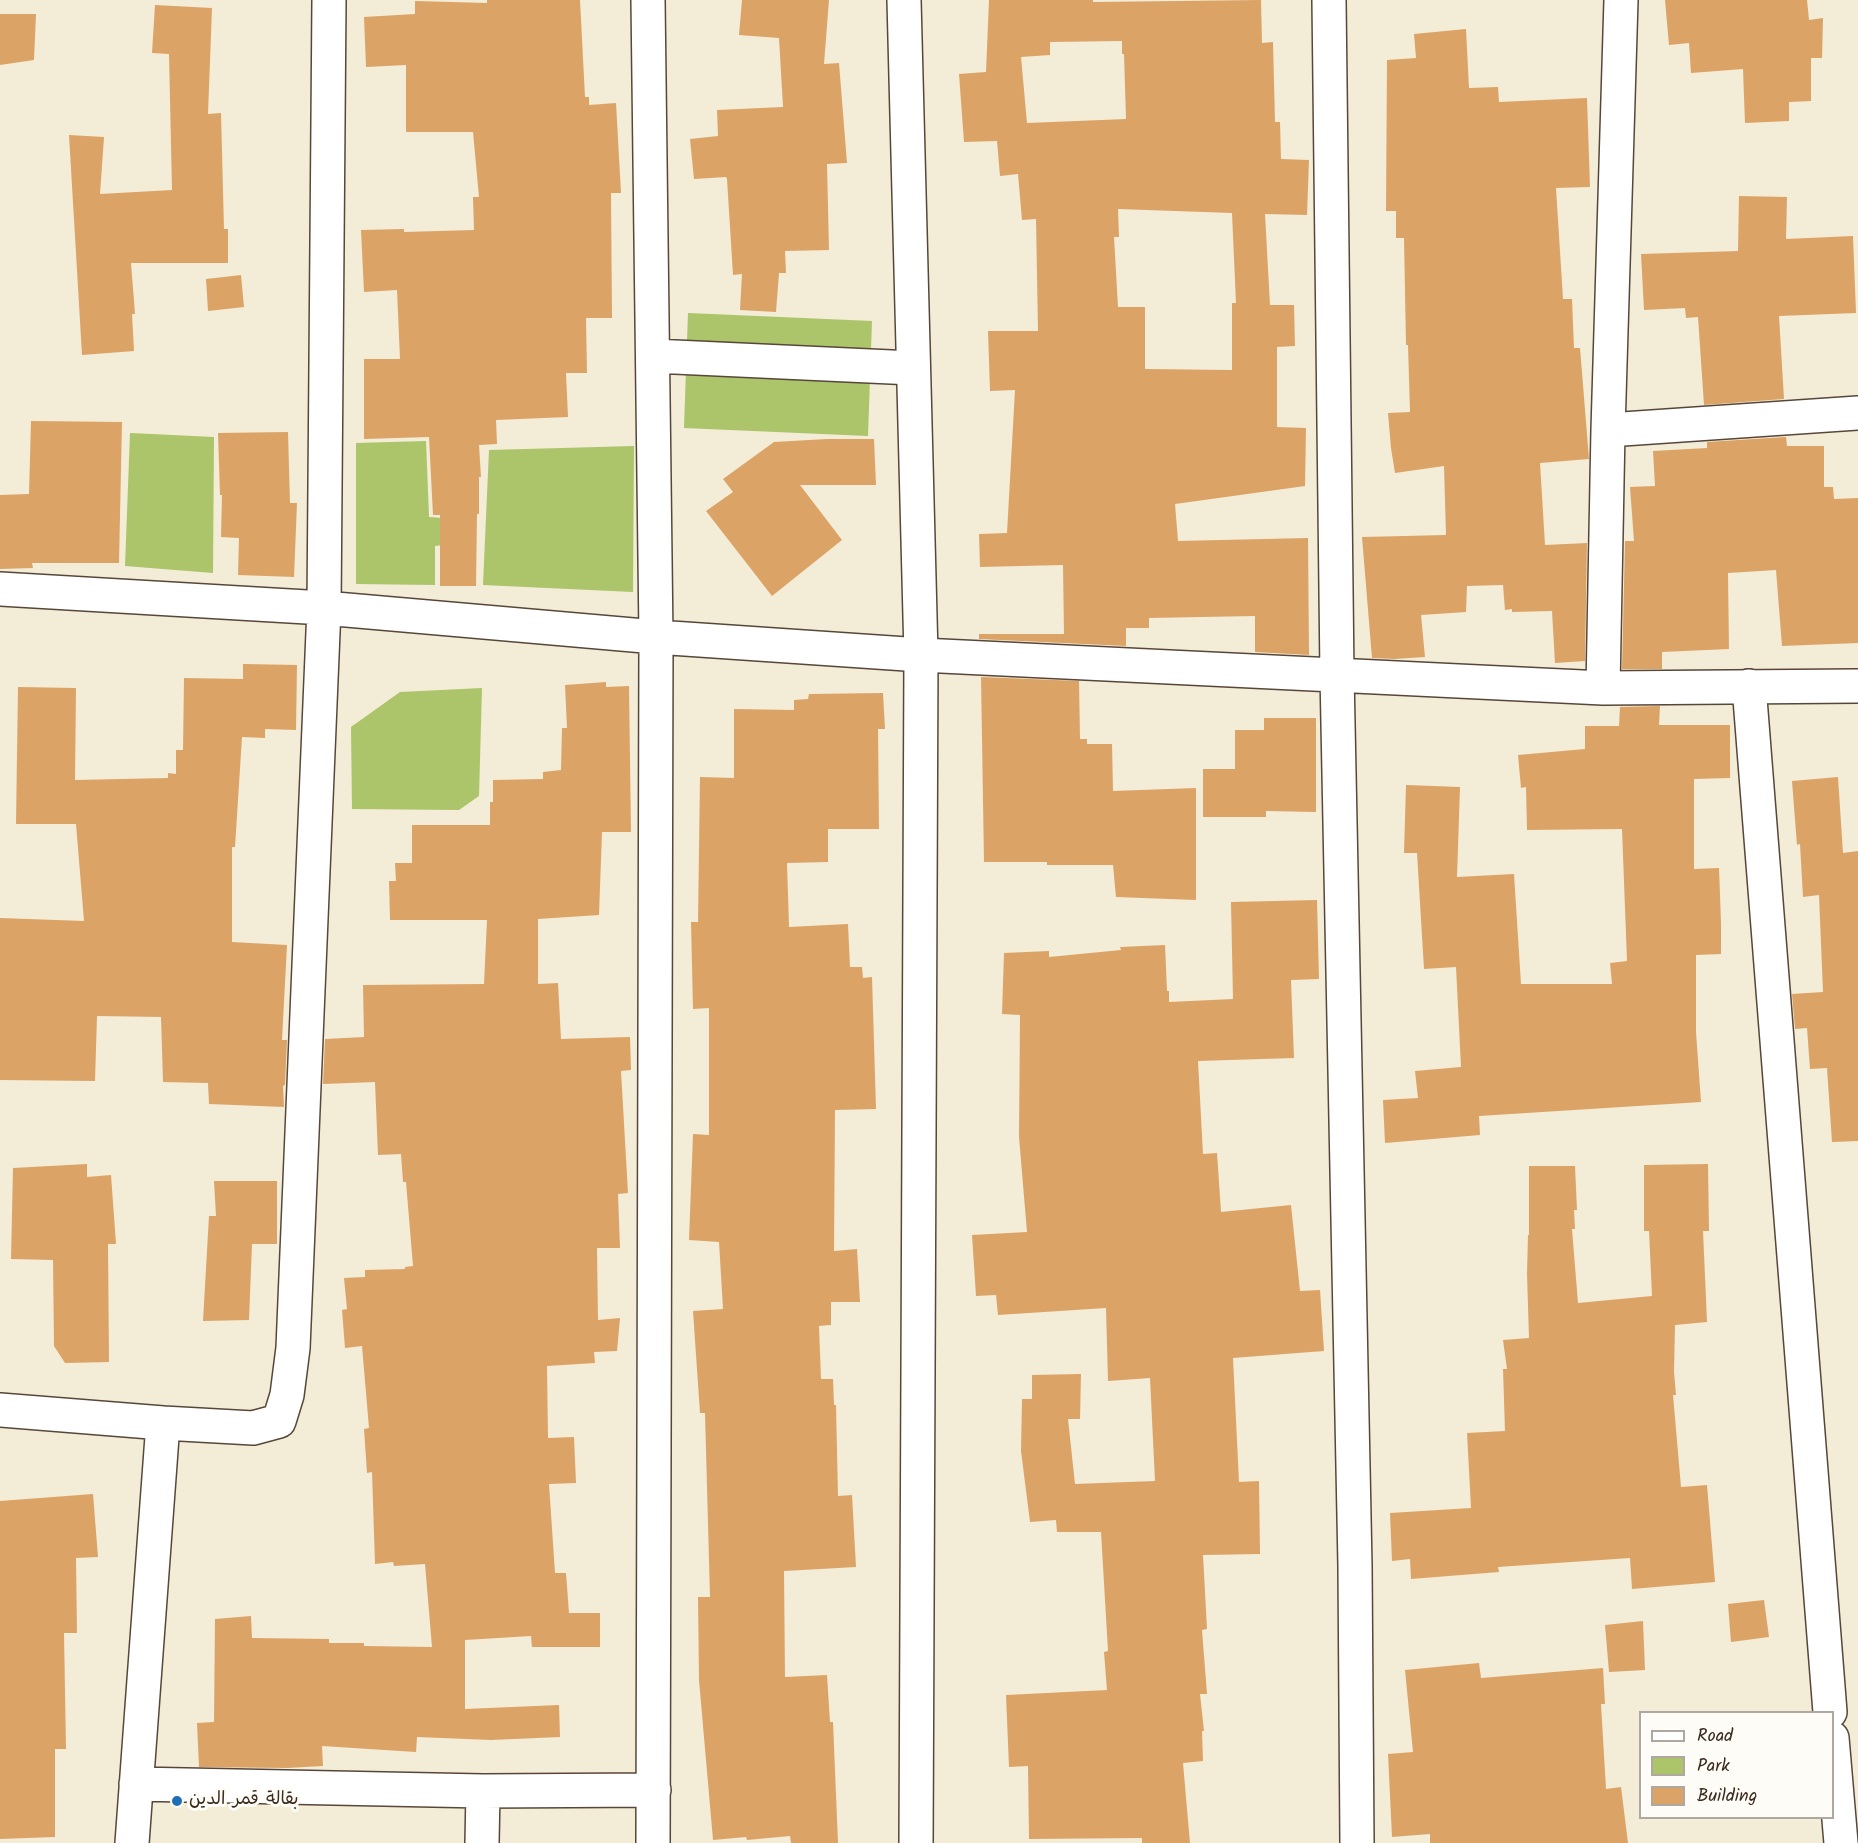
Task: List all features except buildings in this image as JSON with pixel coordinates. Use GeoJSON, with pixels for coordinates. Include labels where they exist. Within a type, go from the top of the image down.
{"type":"FeatureCollection","features":[{"type":"Feature","properties":{"kind":"street"},"geometry":{"type":"LineString","coordinates":[[0,1410],[254,1428],[279,1420],[287,1395],[293,1336],[324,608],[329,0]]}},
{"type":"Feature","properties":{"kind":"street"},"geometry":{"type":"LineString","coordinates":[[648,0],[656,637],[653,1843]]}},
{"type":"Feature","properties":{"kind":"street"},"geometry":{"type":"LineString","coordinates":[[904,0],[921,655],[916,1843]]}},
{"type":"Feature","properties":{"kind":"street"},"geometry":{"type":"LineString","coordinates":[[1329,0],[1337,674],[1355,1554],[1357,1843]]}},
{"type":"Feature","properties":{"kind":"street"},"geometry":{"type":"LineString","coordinates":[[1603,688],[1621,0]]}},
{"type":"Feature","properties":{"kind":"street"},"geometry":{"type":"LineString","coordinates":[[653,356],[913,368]]}},
{"type":"Feature","properties":{"kind":"street"},"geometry":{"type":"LineString","coordinates":[[1608,430],[1858,413]]}},
{"type":"Feature","properties":{"kind":"street"},"geometry":{"type":"LineString","coordinates":[[0,589],[324,608],[656,637],[921,655],[1603,688],[1858,686]]}},
{"type":"Feature","properties":{"kind":"street"},"geometry":{"type":"LineString","coordinates":[[1749,686],[1830,1711]]}},
{"type":"Feature","properties":{"kind":"street"},"geometry":{"type":"LineString","coordinates":[[132,1843],[163,1423]]}},
{"type":"Feature","properties":{"kind":"street"},"geometry":{"type":"LineString","coordinates":[[1834,1751],[1841,1843]]}},
{"type":"Feature","properties":{"kind":"street"},"geometry":{"type":"LineString","coordinates":[[136,1784],[483,1791],[654,1790]]}},
{"type":"Feature","properties":{"kind":"street"},"geometry":{"type":"LineString","coordinates":[[482,1843],[483,1791]]}},
{"type":"Feature","properties":{"kind":"green space"},"geometry":{"type":"Polygon","coordinates":[[[688,313],[872,321],[868,436],[684,428],[688,313]]]}},
{"type":"Feature","properties":{"kind":"green space"},"geometry":{"type":"Polygon","coordinates":[[[130,433],[214,437],[213,573],[125,566],[130,433]]]}},
{"type":"Feature","properties":{"kind":"green space"},"geometry":{"type":"Polygon","coordinates":[[[426,441],[429,517],[443,518],[444,545],[435,546],[435,585],[356,584],[356,443],[426,441]]]}},
{"type":"Feature","properties":{"kind":"green space"},"geometry":{"type":"Polygon","coordinates":[[[634,446],[633,592],[483,585],[489,450],[634,446]]]}},
{"type":"Feature","properties":{"kind":"green space"},"geometry":{"type":"Polygon","coordinates":[[[482,688],[479,796],[459,810],[352,809],[351,727],[400,692],[482,688]]]}},
{"type":"Feature","properties":{"kind":"place","name":"بقالة قمر الدين"},"geometry":{"type":"Point","coordinates":[177,1801]}}]}
